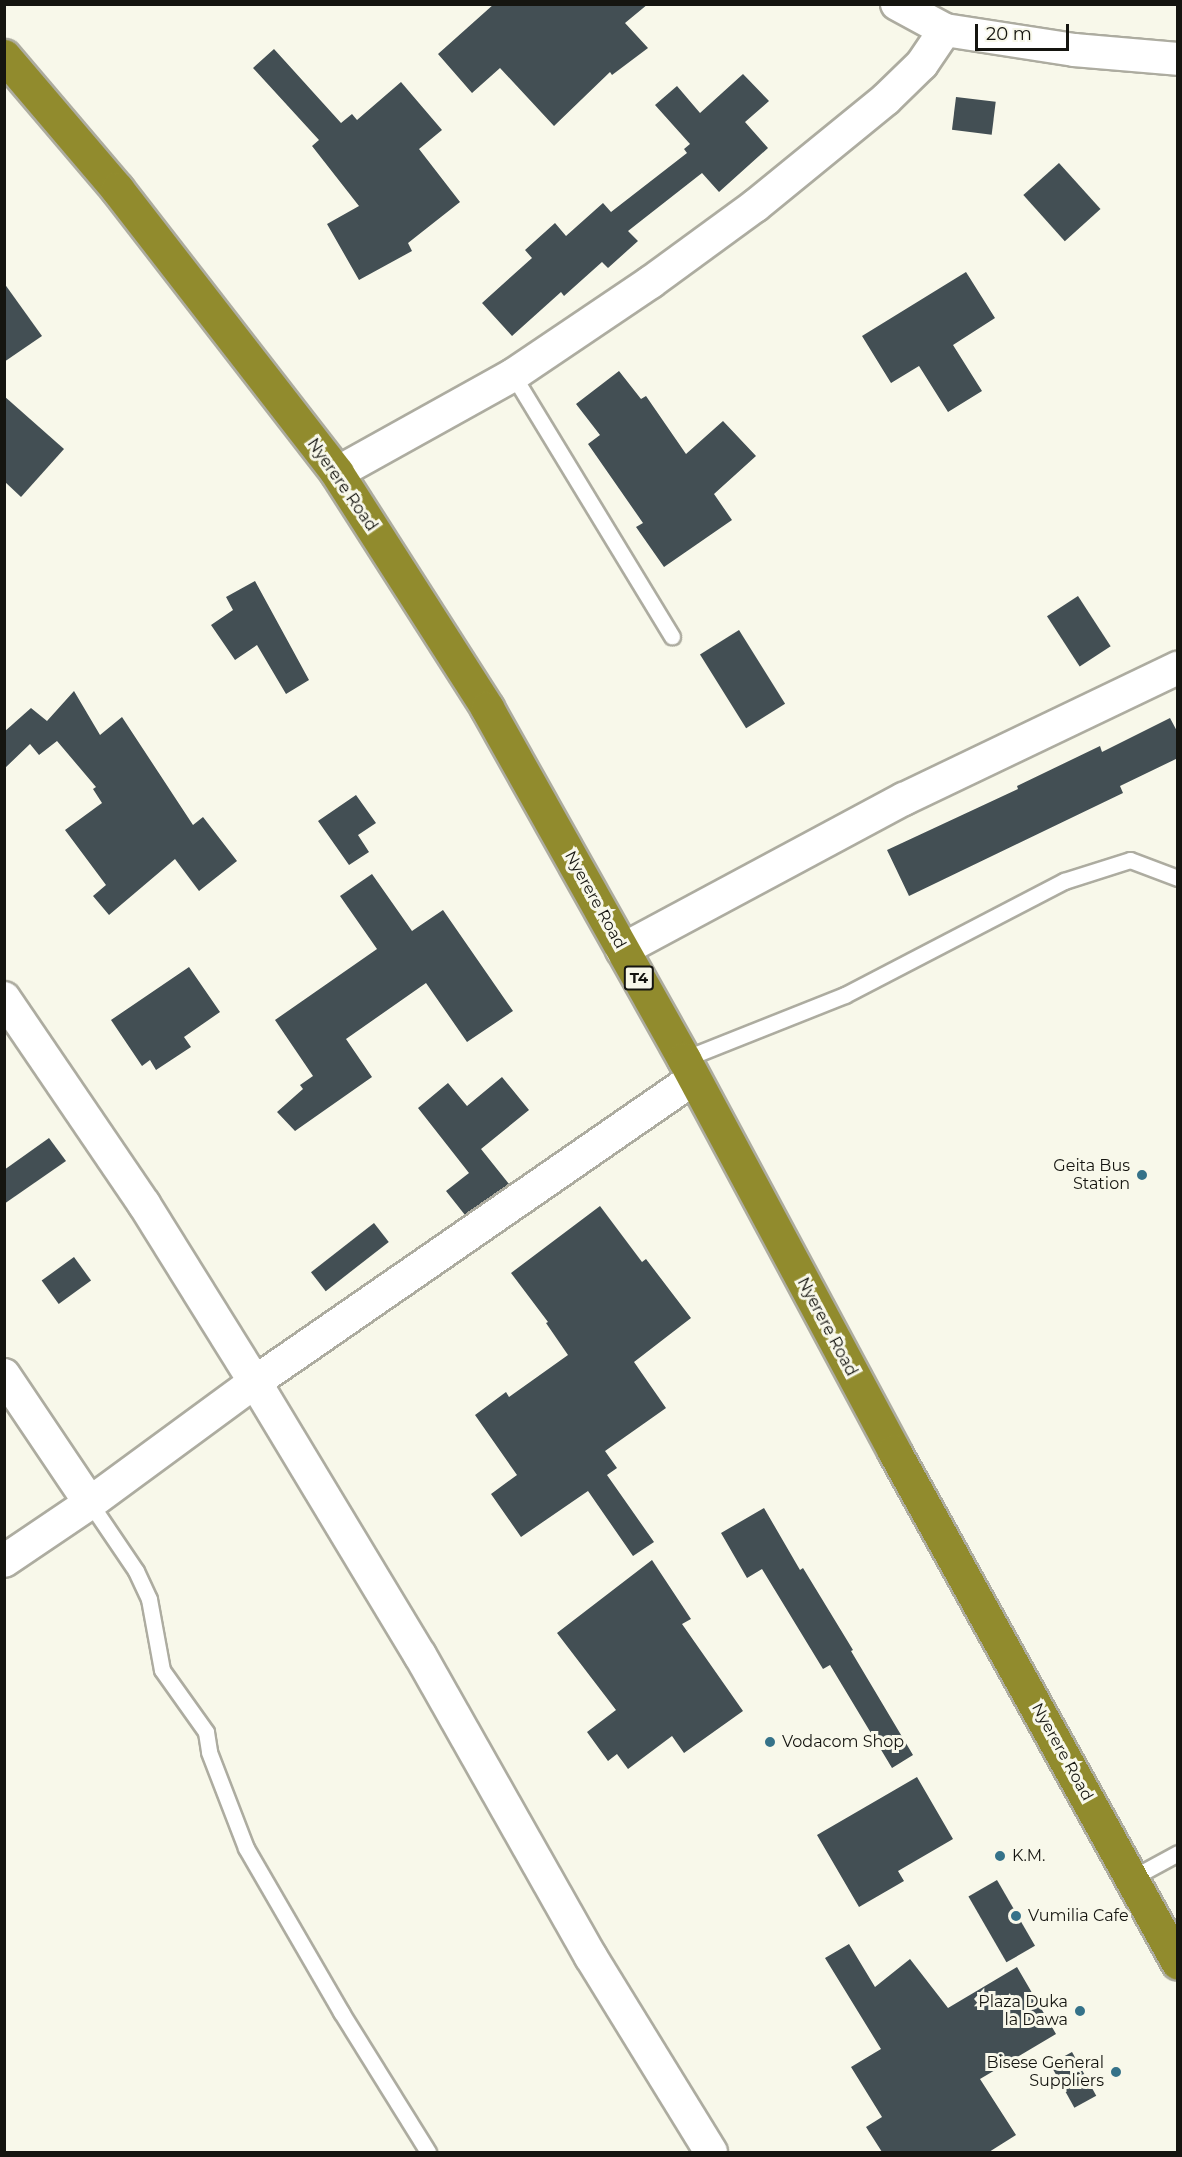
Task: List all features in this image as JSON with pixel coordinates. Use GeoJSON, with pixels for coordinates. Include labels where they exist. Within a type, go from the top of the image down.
{"type":"FeatureCollection","features":[{"type":"Feature","properties":{"kind":"highway","name":"Nyerere Road"},"geometry":{"type":"LineString","coordinates":[[4,56],[117,189],[337,473],[487,708],[688,1069],[894,1451],[1178,1963]]}},
{"type":"Feature","properties":{"kind":"street"},"geometry":{"type":"LineString","coordinates":[[897,4],[945,30],[1074,50],[1178,59]]}},
{"type":"Feature","properties":{"kind":"street"},"geometry":{"type":"LineString","coordinates":[[337,473],[513,375],[651,282],[755,206],[886,99],[922,64],[945,30]]}},
{"type":"Feature","properties":{"kind":"street"},"geometry":{"type":"LineString","coordinates":[[622,950],[904,799],[1178,668]]}},
{"type":"Feature","properties":{"kind":"street"},"geometry":{"type":"LineString","coordinates":[[4,998],[144,1204],[255,1382],[420,1655],[591,1957],[711,2152]]}},
{"type":"Feature","properties":{"kind":"street"},"geometry":{"type":"LineString","coordinates":[[4,1561],[90,1503],[688,1069]]}},
{"type":"Feature","properties":{"kind":"street"},"geometry":{"type":"LineString","coordinates":[[4,1375],[90,1503]]}},
{"type":"Feature","properties":{"kind":"lane"},"geometry":{"type":"LineString","coordinates":[[513,375],[672,637]]}},
{"type":"Feature","properties":{"kind":"lane"},"geometry":{"type":"LineString","coordinates":[[688,1069],[845,995],[1064,881],[1130,860],[1178,878]]}},
{"type":"Feature","properties":{"kind":"lane"},"geometry":{"type":"LineString","coordinates":[[90,1503],[126,1554],[149,1599],[162,1670],[206,1732],[208,1752],[246,1848],[341,2012],[428,2152]]}},
{"type":"Feature","properties":{"kind":"lane"},"geometry":{"type":"LineString","coordinates":[[1132,1878],[1178,1853]]}},
{"type":"Feature","properties":{"kind":"building"},"geometry":{"type":"Polygon","coordinates":[[[494,4],[648,4],[625,23],[648,48],[612,75],[610,72],[554,126],[500,68],[472,93],[438,54],[494,4]]]}},
{"type":"Feature","properties":{"kind":"building"},"geometry":{"type":"Polygon","coordinates":[[[274,49],[341,123],[352,114],[357,120],[401,82],[442,130],[419,149],[460,202],[408,243],[412,251],[359,280],[327,224],[359,206],[312,146],[319,140],[253,68],[274,49]]]}},
{"type":"Feature","properties":{"kind":"building"},"geometry":{"type":"Polygon","coordinates":[[[743,74],[769,101],[745,122],[768,148],[719,192],[702,173],[628,231],[638,241],[608,268],[602,262],[564,296],[561,292],[512,336],[482,303],[532,258],[525,250],[555,223],[566,236],[603,203],[611,212],[687,153],[684,149],[690,144],[655,105],[677,86],[700,113],[743,74]]]}},
{"type":"Feature","properties":{"kind":"building"},"geometry":{"type":"Polygon","coordinates":[[[956,97],[996,102],[992,135],[952,130],[956,97]]]}},
{"type":"Feature","properties":{"kind":"building"},"geometry":{"type":"Polygon","coordinates":[[[1059,163],[1100,209],[1065,241],[1023,195],[1059,163]]]}},
{"type":"Feature","properties":{"kind":"building"},"geometry":{"type":"Polygon","coordinates":[[[966,272],[995,318],[953,345],[982,391],[948,412],[919,366],[891,383],[862,336],[966,272]]]}},
{"type":"Feature","properties":{"kind":"building"},"geometry":{"type":"Polygon","coordinates":[[[4,283],[42,336],[4,362],[4,283]]]}},
{"type":"Feature","properties":{"kind":"building"},"geometry":{"type":"Polygon","coordinates":[[[619,371],[641,399],[646,396],[686,454],[723,421],[756,456],[714,494],[732,520],[664,567],[636,527],[643,523],[588,444],[600,435],[576,404],[619,371]]]}},
{"type":"Feature","properties":{"kind":"building"},"geometry":{"type":"Polygon","coordinates":[[[4,396],[64,449],[21,497],[4,481],[4,396]]]}},
{"type":"Feature","properties":{"kind":"building"},"geometry":{"type":"Polygon","coordinates":[[[255,581],[309,680],[286,694],[257,645],[235,660],[211,625],[233,610],[226,597],[255,581]]]}},
{"type":"Feature","properties":{"kind":"building"},"geometry":{"type":"Polygon","coordinates":[[[1078,596],[1111,646],[1080,666],[1047,616],[1078,596]]]}},
{"type":"Feature","properties":{"kind":"building"},"geometry":{"type":"Polygon","coordinates":[[[739,630],[785,704],[746,728],[700,654],[739,630]]]}},
{"type":"Feature","properties":{"kind":"building"},"geometry":{"type":"Polygon","coordinates":[[[74,691],[100,735],[122,717],[193,825],[203,817],[237,861],[199,891],[175,859],[109,915],[93,896],[106,885],[65,830],[102,803],[93,789],[96,787],[57,741],[39,755],[30,744],[4,769],[4,732],[31,708],[47,721],[74,691]]]}},
{"type":"Feature","properties":{"kind":"building"},"geometry":{"type":"Polygon","coordinates":[[[1170,718],[1178,733],[1178,758],[1120,786],[1123,793],[909,896],[887,850],[1018,789],[1017,786],[1100,746],[1102,752],[1170,718]]]}},
{"type":"Feature","properties":{"kind":"building"},"geometry":{"type":"Polygon","coordinates":[[[356,795],[376,823],[358,835],[369,852],[349,865],[318,821],[356,795]]]}},
{"type":"Feature","properties":{"kind":"building"},"geometry":{"type":"Polygon","coordinates":[[[372,874],[412,931],[443,910],[513,1011],[467,1042],[426,983],[346,1039],[372,1077],[295,1131],[277,1112],[303,1089],[300,1085],[313,1076],[275,1020],[377,949],[340,896],[372,874]]]}},
{"type":"Feature","properties":{"kind":"building"},"geometry":{"type":"Polygon","coordinates":[[[189,967],[220,1012],[184,1037],[191,1047],[156,1070],[150,1060],[142,1066],[111,1020],[189,967]]]}},
{"type":"Feature","properties":{"kind":"building"},"geometry":{"type":"Polygon","coordinates":[[[502,1077],[529,1110],[481,1149],[509,1184],[465,1215],[446,1191],[469,1173],[418,1108],[448,1083],[467,1106],[502,1077]]]}},
{"type":"Feature","properties":{"kind":"building"},"geometry":{"type":"Polygon","coordinates":[[[49,1138],[66,1161],[4,1204],[4,1170],[49,1138]]]}},
{"type":"Feature","properties":{"kind":"building"},"geometry":{"type":"Polygon","coordinates":[[[600,1206],[642,1262],[646,1259],[691,1318],[634,1362],[666,1408],[605,1451],[617,1468],[607,1475],[654,1542],[633,1556],[588,1491],[521,1537],[491,1494],[517,1475],[475,1415],[506,1392],[509,1397],[568,1355],[546,1323],[548,1322],[511,1273],[600,1206]]]}},
{"type":"Feature","properties":{"kind":"building"},"geometry":{"type":"Polygon","coordinates":[[[374,1223],[389,1242],[326,1291],[311,1272],[374,1223]]]}},
{"type":"Feature","properties":{"kind":"building"},"geometry":{"type":"Polygon","coordinates":[[[74,1257],[91,1280],[59,1304],[42,1281],[74,1257]]]}},
{"type":"Feature","properties":{"kind":"building"},"geometry":{"type":"Polygon","coordinates":[[[764,1508],[800,1570],[803,1568],[853,1650],[851,1651],[913,1755],[892,1768],[830,1665],[823,1669],[762,1569],[747,1578],[721,1533],[764,1508]]]}},
{"type":"Feature","properties":{"kind":"building"},"geometry":{"type":"Polygon","coordinates":[[[652,1560],[691,1619],[682,1624],[743,1711],[684,1753],[672,1736],[628,1769],[617,1754],[608,1761],[587,1732],[616,1710],[557,1633],[652,1560]]]}},
{"type":"Feature","properties":{"kind":"building"},"geometry":{"type":"Polygon","coordinates":[[[917,1777],[953,1839],[898,1871],[904,1881],[859,1907],[817,1835],[917,1777]]]}},
{"type":"Feature","properties":{"kind":"building"},"geometry":{"type":"Polygon","coordinates":[[[997,1880],[1035,1946],[1006,1962],[968,1896],[997,1880]]]}},
{"type":"Feature","properties":{"kind":"building"},"geometry":{"type":"Polygon","coordinates":[[[849,1944],[875,1987],[910,1959],[948,2008],[1017,1967],[1056,2034],[980,2079],[1016,2135],[989,2152],[882,2152],[866,2127],[882,2117],[851,2067],[881,2049],[825,1958],[849,1944]]]}},
{"type":"Feature","properties":{"kind":"building"},"geometry":{"type":"Polygon","coordinates":[[[1072,2052],[1096,2096],[1074,2108],[1050,2064],[1072,2052]]]}},
{"type":"Feature","properties":{"kind":"place","name":"Geita Bus Station"},"geometry":{"type":"Point","coordinates":[1142,1175]}},
{"type":"Feature","properties":{"kind":"place","name":"Vodacom Shop"},"geometry":{"type":"Point","coordinates":[770,1742]}},
{"type":"Feature","properties":{"kind":"place","name":"K.M."},"geometry":{"type":"Point","coordinates":[1000,1856]}},
{"type":"Feature","properties":{"kind":"place","name":"Vumilia Cafe"},"geometry":{"type":"Point","coordinates":[1016,1916]}},
{"type":"Feature","properties":{"kind":"place","name":"Plaza Duka la Dawa"},"geometry":{"type":"Point","coordinates":[1080,2011]}},
{"type":"Feature","properties":{"kind":"place","name":"Bisese General Suppliers"},"geometry":{"type":"Point","coordinates":[1116,2072]}}]}
